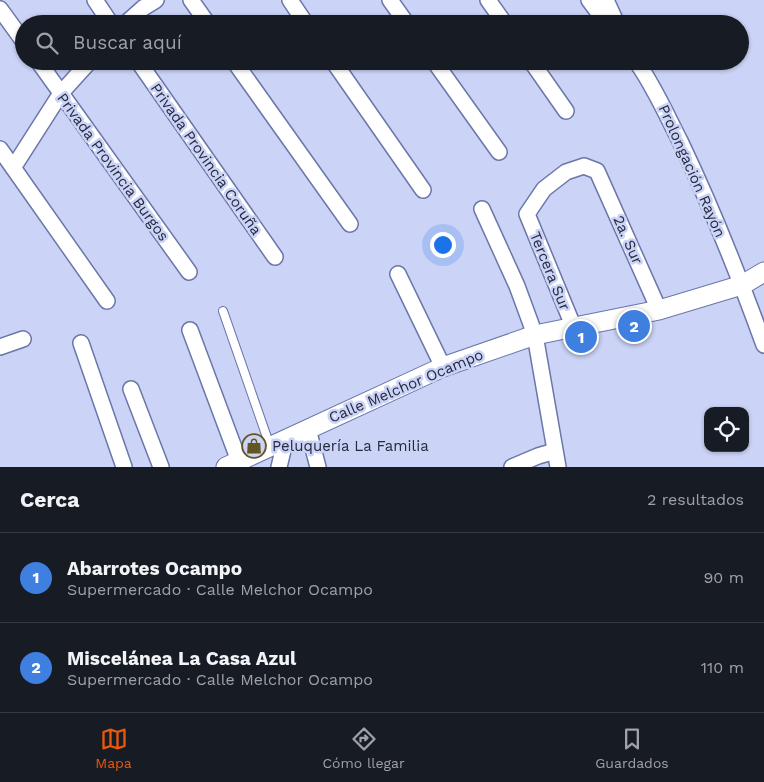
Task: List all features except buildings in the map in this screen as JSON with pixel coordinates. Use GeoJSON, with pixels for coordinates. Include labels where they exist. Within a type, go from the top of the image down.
{"type":"FeatureCollection","features":[{"type":"Feature","properties":{"kind":"street"},"geometry":{"type":"LineString","coordinates":[[95,0],[105,15]]}},
{"type":"Feature","properties":{"kind":"street"},"geometry":{"type":"LineString","coordinates":[[135,15],[156,0]]}},
{"type":"Feature","properties":{"kind":"street"},"geometry":{"type":"LineString","coordinates":[[191,0],[202,15]]}},
{"type":"Feature","properties":{"kind":"street"},"geometry":{"type":"LineString","coordinates":[[290,0],[300,15]]}},
{"type":"Feature","properties":{"kind":"street"},"geometry":{"type":"LineString","coordinates":[[390,0],[401,15]]}},
{"type":"Feature","properties":{"kind":"street"},"geometry":{"type":"LineString","coordinates":[[488,0],[499,15]]}},
{"type":"Feature","properties":{"kind":"street"},"geometry":{"type":"LineString","coordinates":[[589,0],[600,15]]}},
{"type":"Feature","properties":{"kind":"street"},"geometry":{"type":"LineString","coordinates":[[606,0],[613,15]]}},
{"type":"Feature","properties":{"kind":"street"},"geometry":{"type":"LineString","coordinates":[[0,9],[15,30]]}},
{"type":"Feature","properties":{"kind":"street","name":"Privada Provincia Burgos"},"geometry":{"type":"LineString","coordinates":[[44,70],[189,272]]}},
{"type":"Feature","properties":{"kind":"street"},"geometry":{"type":"LineString","coordinates":[[13,168],[60,93],[82,70]]}},
{"type":"Feature","properties":{"kind":"street","name":"Privada Provincia Coruña"},"geometry":{"type":"LineString","coordinates":[[144,70],[274,257]]}},
{"type":"Feature","properties":{"kind":"street"},"geometry":{"type":"LineString","coordinates":[[240,70],[350,224]]}},
{"type":"Feature","properties":{"kind":"street"},"geometry":{"type":"LineString","coordinates":[[339,70],[423,190]]}},
{"type":"Feature","properties":{"kind":"street"},"geometry":{"type":"LineString","coordinates":[[440,70],[499,152]]}},
{"type":"Feature","properties":{"kind":"street"},"geometry":{"type":"LineString","coordinates":[[537,70],[566,111]]}},
{"type":"Feature","properties":{"kind":"street","name":"Prolongación Rayón"},"geometry":{"type":"LineString","coordinates":[[642,70],[654,90],[699,182],[742,285],[764,345]]}},
{"type":"Feature","properties":{"kind":"street"},"geometry":{"type":"LineString","coordinates":[[0,149],[107,301]]}},
{"type":"Feature","properties":{"kind":"street","name":"Tercera Sur"},"geometry":{"type":"LineString","coordinates":[[574,328],[527,214],[544,189],[566,172],[584,166],[597,171]]}},
{"type":"Feature","properties":{"kind":"street","name":"2a. Sur"},"geometry":{"type":"LineString","coordinates":[[597,171],[659,310]]}},
{"type":"Feature","properties":{"kind":"street"},"geometry":{"type":"LineString","coordinates":[[482,209],[517,286],[535,335],[558,467]]}},
{"type":"Feature","properties":{"kind":"street","name":"Calle Melchor Ocampo"},"geometry":{"type":"LineString","coordinates":[[232,464],[444,366],[535,335],[659,310],[742,285],[764,272]]}},
{"type":"Feature","properties":{"kind":"street"},"geometry":{"type":"LineString","coordinates":[[398,274],[444,366]]}},
{"type":"Feature","properties":{"kind":"street"},"geometry":{"type":"LineString","coordinates":[[190,330],[232,464]]}},
{"type":"Feature","properties":{"kind":"street"},"geometry":{"type":"LineString","coordinates":[[0,347],[23,339]]}},
{"type":"Feature","properties":{"kind":"street"},"geometry":{"type":"LineString","coordinates":[[81,343],[124,467]]}},
{"type":"Feature","properties":{"kind":"street"},"geometry":{"type":"LineString","coordinates":[[131,389],[161,467]]}},
{"type":"Feature","properties":{"kind":"street"},"geometry":{"type":"LineString","coordinates":[[308,428],[318,467]]}},
{"type":"Feature","properties":{"kind":"street"},"geometry":{"type":"LineString","coordinates":[[278,442],[279,467]]}},
{"type":"Feature","properties":{"kind":"street"},"geometry":{"type":"LineString","coordinates":[[512,467],[555,451]]}},
{"type":"Feature","properties":{"kind":"lane"},"geometry":{"type":"LineString","coordinates":[[224,311],[278,442]]}},
{"type":"Feature","properties":{"kind":"place","name":"Miscelánea La Casa Azul"},"geometry":{"type":"Point","coordinates":[634,326]}},
{"type":"Feature","properties":{"kind":"place","name":"Abarrotes Ocampo"},"geometry":{"type":"Point","coordinates":[581,337]}},
{"type":"Feature","properties":{"kind":"place","name":"Peluquería La Familia"},"geometry":{"type":"Point","coordinates":[254,446]}}]}
